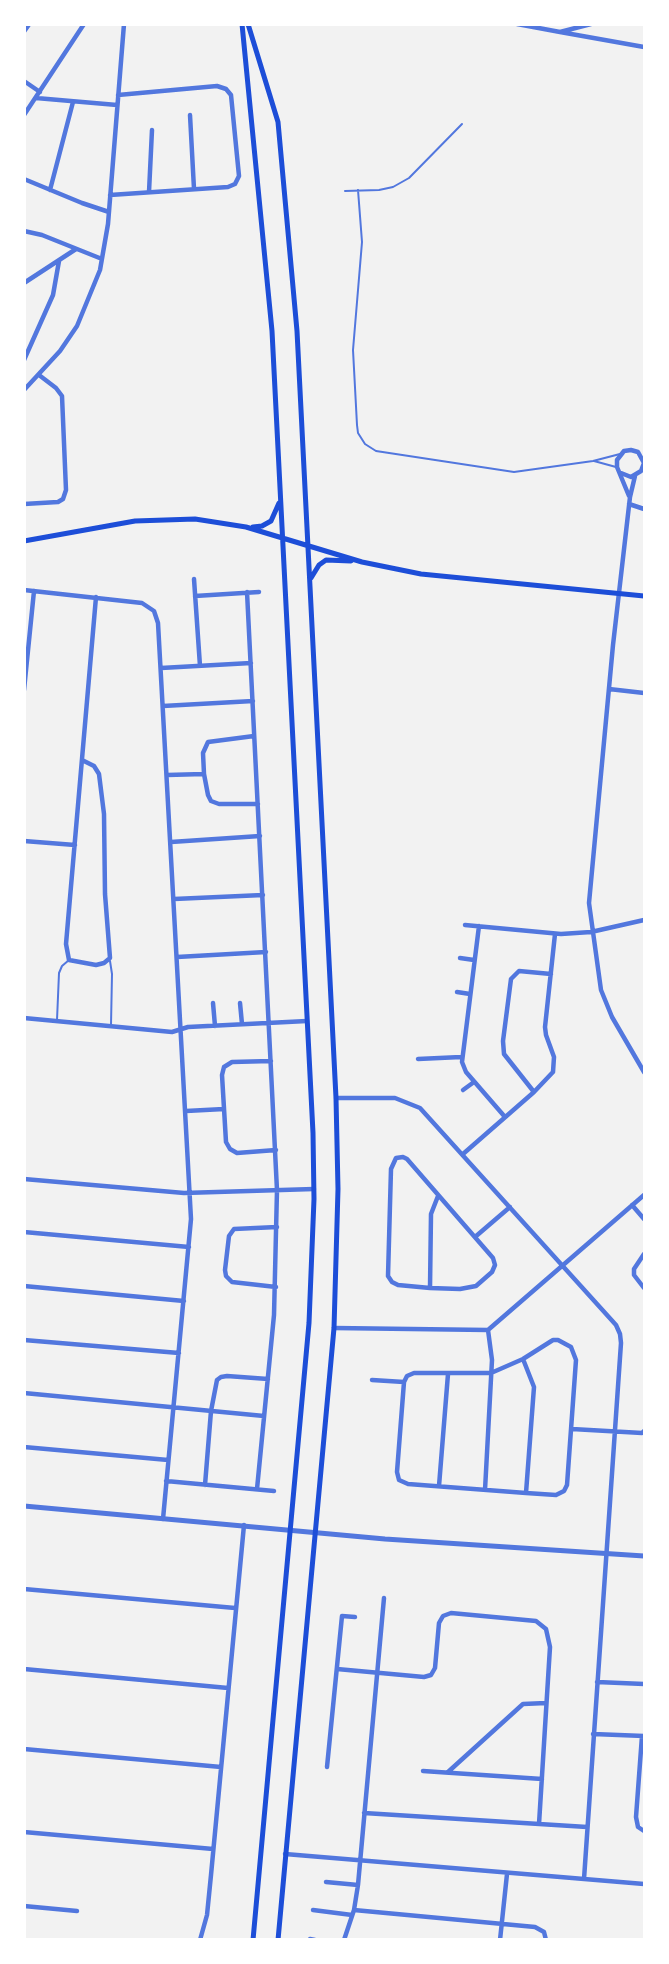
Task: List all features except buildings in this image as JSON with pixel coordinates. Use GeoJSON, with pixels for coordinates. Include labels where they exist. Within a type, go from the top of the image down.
{"type":"FeatureCollection","features":[{"type":"Feature","properties":{"kind":"main road"},"geometry":{"type":"LineString","coordinates":[[242,24],[267,274],[281,493],[314,1189],[309,1323],[253,1940]]}},
{"type":"Feature","properties":{"kind":"main road"},"geometry":{"type":"LineString","coordinates":[[249,27],[278,122],[297,331],[336,1098],[338,1215],[334,1328],[278,1940]]}},
{"type":"Feature","properties":{"kind":"main road"},"geometry":{"type":"LineString","coordinates":[[246,527],[262,526],[271,521],[278,510],[281,493]]}},
{"type":"Feature","properties":{"kind":"main road"},"geometry":{"type":"LineString","coordinates":[[24,541],[154,519],[195,519],[246,527],[362,562]]}},
{"type":"Feature","properties":{"kind":"main road"},"geometry":{"type":"LineString","coordinates":[[310,581],[315,570],[326,560],[362,562],[443,577],[645,596]]}},
{"type":"Feature","properties":{"kind":"street"},"geometry":{"type":"LineString","coordinates":[[24,31],[29,24]]}},
{"type":"Feature","properties":{"kind":"street"},"geometry":{"type":"LineString","coordinates":[[24,115],[84,24]]}},
{"type":"Feature","properties":{"kind":"street"},"geometry":{"type":"LineString","coordinates":[[24,390],[60,351],[77,326],[94,290],[103,259],[124,25],[115,24]]}},
{"type":"Feature","properties":{"kind":"street"},"geometry":{"type":"LineString","coordinates":[[517,24],[645,47]]}},
{"type":"Feature","properties":{"kind":"street"},"geometry":{"type":"LineString","coordinates":[[560,32],[590,24]]}},
{"type":"Feature","properties":{"kind":"street"},"geometry":{"type":"LineString","coordinates":[[249,27],[257,25]]}},
{"type":"Feature","properties":{"kind":"street"},"geometry":{"type":"LineString","coordinates":[[24,81],[40,92]]}},
{"type":"Feature","properties":{"kind":"street"},"geometry":{"type":"LineString","coordinates":[[110,195],[228,187],[238,179],[229,91],[217,86],[118,95]]}},
{"type":"Feature","properties":{"kind":"street"},"geometry":{"type":"LineString","coordinates":[[36,99],[117,105]]}},
{"type":"Feature","properties":{"kind":"street"},"geometry":{"type":"LineString","coordinates":[[50,190],[74,102]]}},
{"type":"Feature","properties":{"kind":"street"},"geometry":{"type":"LineString","coordinates":[[190,115],[194,189]]}},
{"type":"Feature","properties":{"kind":"street"},"geometry":{"type":"LineString","coordinates":[[149,192],[152,130]]}},
{"type":"Feature","properties":{"kind":"street"},"geometry":{"type":"LineString","coordinates":[[24,179],[109,212]]}},
{"type":"Feature","properties":{"kind":"street"},"geometry":{"type":"LineString","coordinates":[[24,231],[103,259]]}},
{"type":"Feature","properties":{"kind":"street"},"geometry":{"type":"LineString","coordinates":[[24,283],[76,248]]}},
{"type":"Feature","properties":{"kind":"street"},"geometry":{"type":"LineString","coordinates":[[24,360],[53,295],[59,261]]}},
{"type":"Feature","properties":{"kind":"street"},"geometry":{"type":"LineString","coordinates":[[24,274],[32,278]]}},
{"type":"Feature","properties":{"kind":"street"},"geometry":{"type":"LineString","coordinates":[[24,504],[58,502],[63,499],[66,490],[62,396],[39,374]]}},
{"type":"Feature","properties":{"kind":"street"},"geometry":{"type":"LineString","coordinates":[[630,497],[617,467],[617,460],[621,453],[631,450],[642,456],[643,467],[636,475],[629,504],[589,902],[601,990],[612,1017],[645,1072]]}},
{"type":"Feature","properties":{"kind":"street"},"geometry":{"type":"LineString","coordinates":[[621,473],[628,477],[645,477]]}},
{"type":"Feature","properties":{"kind":"street"},"geometry":{"type":"LineString","coordinates":[[629,504],[645,509]]}},
{"type":"Feature","properties":{"kind":"street"},"geometry":{"type":"LineString","coordinates":[[194,579],[200,666]]}},
{"type":"Feature","properties":{"kind":"street"},"geometry":{"type":"LineString","coordinates":[[24,590],[135,601],[148,605],[156,614],[158,623],[191,1193],[189,1247],[163,1519]]}},
{"type":"Feature","properties":{"kind":"street"},"geometry":{"type":"LineString","coordinates":[[24,690],[34,591]]}},
{"type":"Feature","properties":{"kind":"street"},"geometry":{"type":"LineString","coordinates":[[247,592],[277,1190],[276,1287],[257,1489]]}},
{"type":"Feature","properties":{"kind":"street"},"geometry":{"type":"LineString","coordinates":[[195,596],[259,592]]}},
{"type":"Feature","properties":{"kind":"street"},"geometry":{"type":"LineString","coordinates":[[82,760],[94,766],[99,774],[104,814],[104,894],[110,958],[96,965],[69,960],[66,944],[96,597]]}},
{"type":"Feature","properties":{"kind":"street"},"geometry":{"type":"LineString","coordinates":[[161,668],[251,663]]}},
{"type":"Feature","properties":{"kind":"street"},"geometry":{"type":"LineString","coordinates":[[609,689],[645,693]]}},
{"type":"Feature","properties":{"kind":"street"},"geometry":{"type":"LineString","coordinates":[[163,706],[253,701]]}},
{"type":"Feature","properties":{"kind":"street"},"geometry":{"type":"LineString","coordinates":[[254,736],[208,742],[204,753],[204,774],[211,801],[219,804],[258,804]]}},
{"type":"Feature","properties":{"kind":"street"},"geometry":{"type":"LineString","coordinates":[[167,775],[204,774]]}},
{"type":"Feature","properties":{"kind":"street"},"geometry":{"type":"LineString","coordinates":[[171,842],[260,836]]}},
{"type":"Feature","properties":{"kind":"street"},"geometry":{"type":"LineString","coordinates":[[24,841],[75,845]]}},
{"type":"Feature","properties":{"kind":"street"},"geometry":{"type":"LineString","coordinates":[[174,899],[263,895]]}},
{"type":"Feature","properties":{"kind":"street"},"geometry":{"type":"LineString","coordinates":[[465,925],[555,934],[591,932],[645,920]]}},
{"type":"Feature","properties":{"kind":"street"},"geometry":{"type":"LineString","coordinates":[[479,926],[461,1057],[464,1068],[474,1082],[505,1117]]}},
{"type":"Feature","properties":{"kind":"street"},"geometry":{"type":"LineString","coordinates":[[463,1154],[548,1079],[554,1067],[545,1027],[555,934]]}},
{"type":"Feature","properties":{"kind":"street"},"geometry":{"type":"LineString","coordinates":[[177,957],[267,952]]}},
{"type":"Feature","properties":{"kind":"street"},"geometry":{"type":"LineString","coordinates":[[460,958],[474,960]]}},
{"type":"Feature","properties":{"kind":"street"},"geometry":{"type":"LineString","coordinates":[[534,1092],[504,1054],[503,1041],[511,979],[519,971],[551,974]]}},
{"type":"Feature","properties":{"kind":"street"},"geometry":{"type":"LineString","coordinates":[[457,992],[470,994]]}},
{"type":"Feature","properties":{"kind":"street"},"geometry":{"type":"LineString","coordinates":[[213,1003],[215,1026]]}},
{"type":"Feature","properties":{"kind":"street"},"geometry":{"type":"LineString","coordinates":[[240,1003],[242,1024]]}},
{"type":"Feature","properties":{"kind":"street"},"geometry":{"type":"LineString","coordinates":[[24,1018],[172,1032],[215,1026],[307,1021]]}},
{"type":"Feature","properties":{"kind":"street"},"geometry":{"type":"LineString","coordinates":[[418,1059],[461,1057]]}},
{"type":"Feature","properties":{"kind":"street"},"geometry":{"type":"LineString","coordinates":[[271,1061],[227,1064],[222,1075],[226,1142],[230,1149],[237,1153],[276,1150]]}},
{"type":"Feature","properties":{"kind":"street"},"geometry":{"type":"LineString","coordinates":[[463,1090],[474,1082]]}},
{"type":"Feature","properties":{"kind":"street"},"geometry":{"type":"LineString","coordinates":[[336,1098],[395,1098],[411,1103],[435,1122],[616,1325],[620,1334],[584,1879]]}},
{"type":"Feature","properties":{"kind":"street"},"geometry":{"type":"LineString","coordinates":[[186,1111],[224,1109]]}},
{"type":"Feature","properties":{"kind":"street"},"geometry":{"type":"LineString","coordinates":[[399,1157],[407,1159],[439,1195],[493,1258],[495,1265],[492,1272],[476,1286],[460,1289],[398,1285],[388,1276],[392,1163],[399,1157]]}},
{"type":"Feature","properties":{"kind":"street"},"geometry":{"type":"LineString","coordinates":[[24,1179],[191,1193],[314,1189]]}},
{"type":"Feature","properties":{"kind":"street"},"geometry":{"type":"LineString","coordinates":[[430,1288],[431,1214],[439,1195]]}},
{"type":"Feature","properties":{"kind":"street"},"geometry":{"type":"LineString","coordinates":[[334,1328],[488,1330],[645,1195]]}},
{"type":"Feature","properties":{"kind":"street"},"geometry":{"type":"LineString","coordinates":[[632,1205],[645,1219]]}},
{"type":"Feature","properties":{"kind":"street"},"geometry":{"type":"LineString","coordinates":[[475,1237],[510,1207]]}},
{"type":"Feature","properties":{"kind":"street"},"geometry":{"type":"LineString","coordinates":[[276,1287],[232,1282],[226,1276],[225,1270],[229,1236],[234,1229],[277,1227]]}},
{"type":"Feature","properties":{"kind":"street"},"geometry":{"type":"LineString","coordinates":[[24,1232],[189,1247]]}},
{"type":"Feature","properties":{"kind":"street"},"geometry":{"type":"LineString","coordinates":[[645,1254],[638,1261],[634,1275],[645,1288]]}},
{"type":"Feature","properties":{"kind":"street"},"geometry":{"type":"LineString","coordinates":[[24,1286],[184,1301]]}},
{"type":"Feature","properties":{"kind":"street"},"geometry":{"type":"LineString","coordinates":[[485,1490],[492,1360],[488,1330]]}},
{"type":"Feature","properties":{"kind":"street"},"geometry":{"type":"LineString","coordinates":[[24,1340],[178,1353]]}},
{"type":"Feature","properties":{"kind":"street"},"geometry":{"type":"LineString","coordinates":[[553,1340],[558,1340],[571,1347],[576,1360],[567,1485],[564,1491],[556,1494],[526,1493],[403,1483],[397,1476],[404,1382],[407,1376],[414,1373],[491,1373],[523,1359],[553,1340]]}},
{"type":"Feature","properties":{"kind":"street"},"geometry":{"type":"LineString","coordinates":[[523,1359],[534,1387],[526,1493]]}},
{"type":"Feature","properties":{"kind":"street"},"geometry":{"type":"LineString","coordinates":[[439,1486],[448,1374]]}},
{"type":"Feature","properties":{"kind":"street"},"geometry":{"type":"LineString","coordinates":[[205,1485],[214,1385],[221,1377],[268,1379]]}},
{"type":"Feature","properties":{"kind":"street"},"geometry":{"type":"LineString","coordinates":[[372,1380],[404,1382]]}},
{"type":"Feature","properties":{"kind":"street"},"geometry":{"type":"LineString","coordinates":[[24,1393],[264,1416]]}},
{"type":"Feature","properties":{"kind":"street"},"geometry":{"type":"LineString","coordinates":[[572,1429],[644,1433]]}},
{"type":"Feature","properties":{"kind":"street"},"geometry":{"type":"LineString","coordinates":[[24,1447],[168,1460]]}},
{"type":"Feature","properties":{"kind":"street"},"geometry":{"type":"LineString","coordinates":[[166,1481],[274,1491]]}},
{"type":"Feature","properties":{"kind":"street"},"geometry":{"type":"LineString","coordinates":[[24,1506],[314,1533],[645,1556]]}},
{"type":"Feature","properties":{"kind":"street"},"geometry":{"type":"LineString","coordinates":[[200,1940],[207,1915],[244,1525]]}},
{"type":"Feature","properties":{"kind":"street"},"geometry":{"type":"LineString","coordinates":[[24,1589],[235,1608]]}},
{"type":"Feature","properties":{"kind":"street"},"geometry":{"type":"LineString","coordinates":[[344,1940],[358,1885],[384,1598]]}},
{"type":"Feature","properties":{"kind":"street"},"geometry":{"type":"LineString","coordinates":[[337,1669],[424,1677],[431,1675],[435,1668],[439,1623],[443,1616],[451,1613],[536,1621],[546,1629],[550,1647],[539,1824]]}},
{"type":"Feature","properties":{"kind":"street"},"geometry":{"type":"LineString","coordinates":[[327,1768],[342,1616],[355,1617]]}},
{"type":"Feature","properties":{"kind":"street"},"geometry":{"type":"LineString","coordinates":[[24,1669],[228,1688]]}},
{"type":"Feature","properties":{"kind":"street"},"geometry":{"type":"LineString","coordinates":[[597,1682],[645,1684]]}},
{"type":"Feature","properties":{"kind":"street"},"geometry":{"type":"LineString","coordinates":[[448,1772],[523,1704],[546,1703]]}},
{"type":"Feature","properties":{"kind":"street"},"geometry":{"type":"LineString","coordinates":[[593,1734],[643,1736],[642,1782],[636,1822],[640,1829],[645,1831]]}},
{"type":"Feature","properties":{"kind":"street"},"geometry":{"type":"LineString","coordinates":[[24,1749],[221,1768]]}},
{"type":"Feature","properties":{"kind":"street"},"geometry":{"type":"LineString","coordinates":[[423,1771],[542,1779]]}},
{"type":"Feature","properties":{"kind":"street"},"geometry":{"type":"LineString","coordinates":[[365,1813],[587,1827]]}},
{"type":"Feature","properties":{"kind":"street"},"geometry":{"type":"LineString","coordinates":[[24,1832],[213,1849]]}},
{"type":"Feature","properties":{"kind":"street"},"geometry":{"type":"LineString","coordinates":[[285,1854],[645,1884]]}},
{"type":"Feature","properties":{"kind":"street"},"geometry":{"type":"LineString","coordinates":[[500,1940],[507,1874]]}},
{"type":"Feature","properties":{"kind":"street"},"geometry":{"type":"LineString","coordinates":[[326,1882],[358,1885]]}},
{"type":"Feature","properties":{"kind":"street"},"geometry":{"type":"LineString","coordinates":[[24,1906],[77,1911]]}},
{"type":"Feature","properties":{"kind":"street"},"geometry":{"type":"LineString","coordinates":[[313,1910],[539,1928],[544,1932],[546,1940]]}},
{"type":"Feature","properties":{"kind":"lane"},"geometry":{"type":"LineString","coordinates":[[345,191],[379,190],[393,187],[409,178],[462,124]]}},
{"type":"Feature","properties":{"kind":"lane"},"geometry":{"type":"LineString","coordinates":[[358,190],[362,242],[353,345],[357,425],[358,433],[365,444],[376,451],[514,472],[593,461],[621,453]]}},
{"type":"Feature","properties":{"kind":"lane"},"geometry":{"type":"LineString","coordinates":[[593,461],[617,467]]}},
{"type":"Feature","properties":{"kind":"lane"},"geometry":{"type":"LineString","coordinates":[[110,958],[111,1026]]}},
{"type":"Feature","properties":{"kind":"lane"},"geometry":{"type":"LineString","coordinates":[[57,1021],[60,970],[69,960]]}}]}
